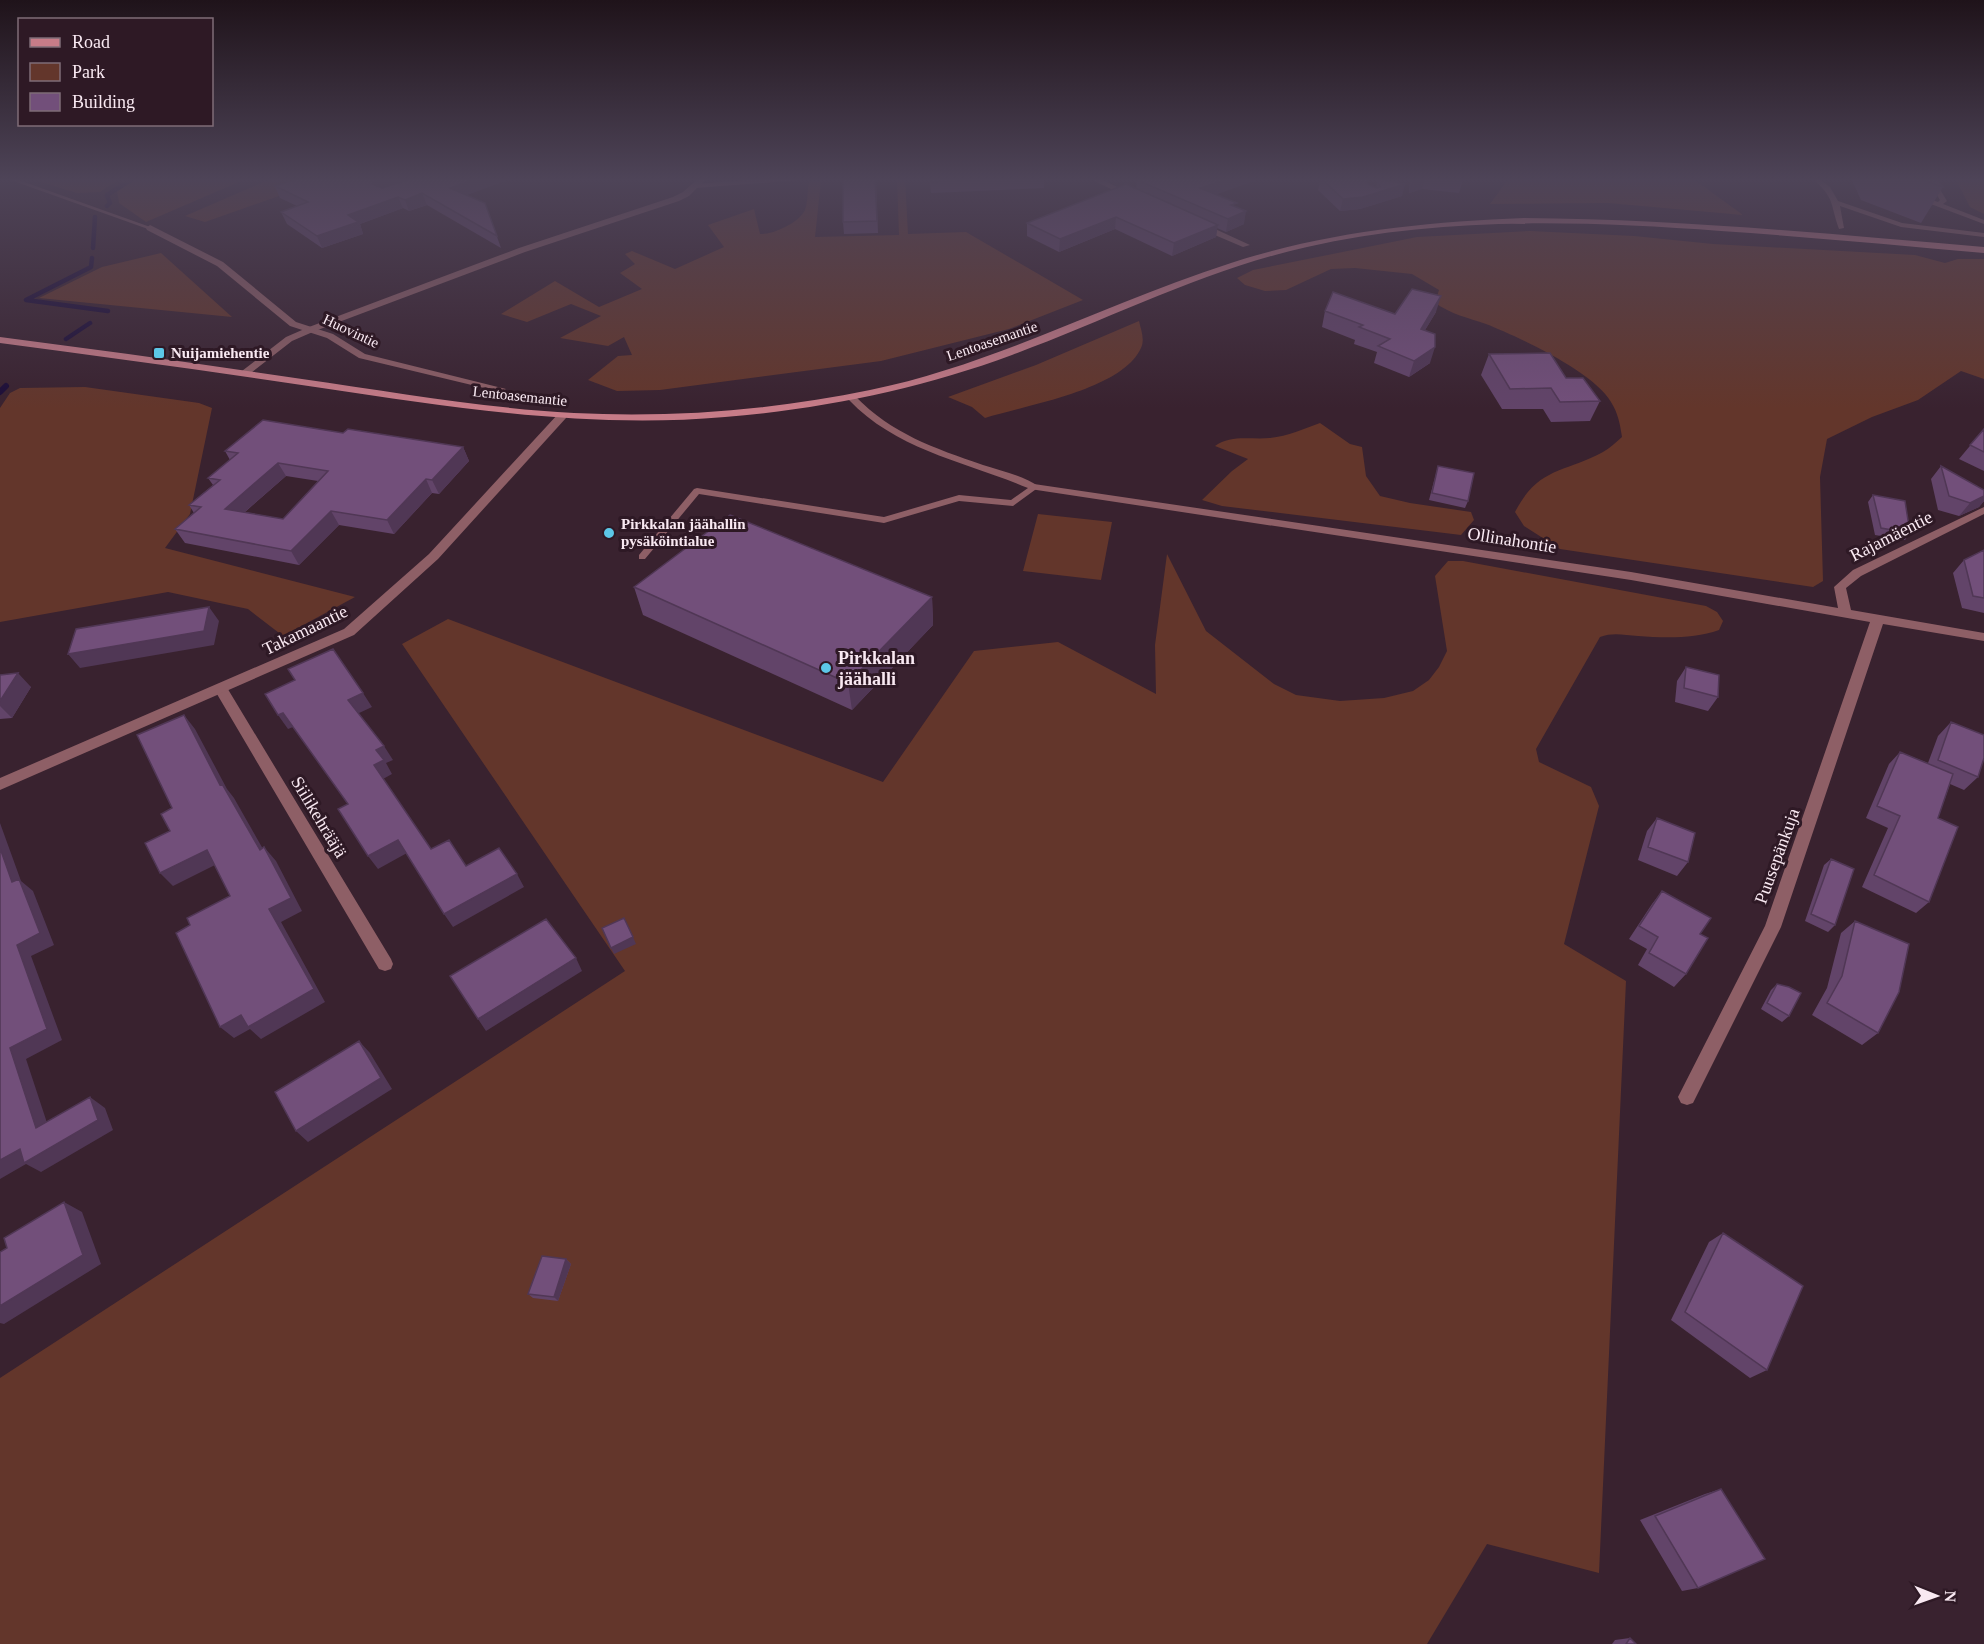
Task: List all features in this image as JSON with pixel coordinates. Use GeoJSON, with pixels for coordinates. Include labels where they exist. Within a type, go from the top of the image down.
{"type":"FeatureCollection","features":[{"type":"Feature","properties":{"kind":"main road","name":"Lentoasemantie"},"geometry":{"type":"LineString","coordinates":[[0,340],[427,401],[561,416],[691,417],[795,407],[852,398],[928,378],[1010,352],[1233,264],[1267,255]]}},
{"type":"Feature","properties":{"kind":"street","name":"Huovintie"},"geometry":{"type":"LineString","coordinates":[[202,255],[220,264],[293,324],[330,336],[362,356],[427,374],[501,389]]}},
{"type":"Feature","properties":{"kind":"street"},"geometry":{"type":"LineString","coordinates":[[243,374],[289,339],[509,255]]}},
{"type":"Feature","properties":{"kind":"street","name":"Takamaantie"},"geometry":{"type":"LineString","coordinates":[[0,784],[348,632],[381,606],[463,526],[561,416]]}},
{"type":"Feature","properties":{"kind":"street","name":"Ollinahontie"},"geometry":{"type":"LineString","coordinates":[[1034,487],[1619,575],[1984,637]]}},
{"type":"Feature","properties":{"kind":"street","name":"Rajamäentie"},"geometry":{"type":"LineString","coordinates":[[1845,612],[1840,586],[1857,573],[1984,510]]}},
{"type":"Feature","properties":{"kind":"street","name":"Puusepänkuja"},"geometry":{"type":"LineString","coordinates":[[1687,1097],[1773,927],[1878,618]]}},
{"type":"Feature","properties":{"kind":"street","name":"Siilikehrääjä"},"geometry":{"type":"LineString","coordinates":[[221,689],[384,964]]}},
{"type":"Feature","properties":{"kind":"lane"},"geometry":{"type":"LineString","coordinates":[[642,557],[697,491],[884,520],[960,498],[1013,503],[1034,487],[1007,474],[912,442],[863,412],[852,398]]}},
{"type":"Feature","properties":{"kind":"green space"},"geometry":{"type":"Polygon","coordinates":[[[154,255],[163,255],[232,317],[39,298],[102,267],[154,255]]]}},
{"type":"Feature","properties":{"kind":"green space"},"geometry":{"type":"Polygon","coordinates":[[[626,255],[641,255],[675,269],[707,255],[1005,255],[1083,300],[1009,329],[881,361],[660,390],[617,391],[588,380],[618,356],[632,355],[624,337],[608,346],[560,338],[601,316],[571,304],[527,322],[501,314],[555,281],[599,307],[642,289],[620,273],[635,264],[626,255]]]}},
{"type":"Feature","properties":{"kind":"green space"},"geometry":{"type":"Polygon","coordinates":[[[1329,255],[1910,255],[1945,263],[1958,259],[1984,259],[1984,379],[1961,371],[1918,400],[1872,417],[1827,439],[1820,477],[1823,581],[1813,587],[1560,549],[1524,526],[1515,512],[1524,497],[1543,479],[1603,452],[1622,437],[1611,402],[1589,379],[1517,337],[1441,307],[1435,303],[1439,290],[1412,274],[1355,268],[1331,269],[1286,290],[1265,291],[1245,285],[1237,278],[1253,270],[1329,255]]]}},
{"type":"Feature","properties":{"kind":"green space"},"geometry":{"type":"Polygon","coordinates":[[[1139,321],[1143,338],[1142,345],[1131,363],[1094,385],[1071,394],[985,418],[972,407],[948,397],[1036,365],[1139,321]]]}},
{"type":"Feature","properties":{"kind":"green space"},"geometry":{"type":"Polygon","coordinates":[[[85,387],[199,403],[212,408],[190,514],[165,548],[355,597],[283,636],[248,609],[168,592],[0,622],[0,408],[10,393],[20,388],[85,387]]]}},
{"type":"Feature","properties":{"kind":"green space"},"geometry":{"type":"Polygon","coordinates":[[[1320,423],[1350,444],[1362,447],[1366,476],[1380,496],[1471,512],[1474,520],[1461,535],[1222,506],[1202,500],[1248,459],[1215,446],[1221,442],[1283,436],[1320,423]]]}},
{"type":"Feature","properties":{"kind":"green space"},"geometry":{"type":"Polygon","coordinates":[[[1038,514],[1112,522],[1101,580],[1023,571],[1038,514]]]}},
{"type":"Feature","properties":{"kind":"green space"},"geometry":{"type":"Polygon","coordinates":[[[1167,554],[1206,631],[1274,684],[1296,695],[1340,701],[1384,698],[1413,691],[1429,680],[1447,651],[1435,576],[1448,561],[1463,561],[1706,606],[1717,612],[1723,621],[1719,630],[1689,636],[1658,637],[1614,634],[1600,637],[1536,749],[1539,762],[1591,787],[1599,806],[1564,944],[1626,981],[1599,1573],[1487,1544],[1427,1644],[0,1644],[0,1378],[625,971],[402,644],[448,619],[883,782],[974,651],[1058,642],[1156,694],[1155,645],[1167,554]]]}},
{"type":"Feature","properties":{"kind":"building"},"geometry":{"type":"Polygon","coordinates":[[[1412,289],[1441,296],[1421,329],[1435,334],[1435,347],[1414,361],[1378,346],[1390,339],[1359,327],[1363,325],[1325,311],[1333,292],[1395,314],[1412,289]]]}},
{"type":"Feature","properties":{"kind":"building"},"geometry":{"type":"Polygon","coordinates":[[[1550,353],[1566,378],[1583,378],[1600,401],[1560,402],[1551,388],[1510,389],[1489,354],[1550,353]]]}},
{"type":"Feature","properties":{"kind":"building"},"geometry":{"type":"Polygon","coordinates":[[[263,420],[343,433],[348,429],[463,447],[432,480],[426,479],[387,520],[331,511],[291,551],[175,529],[201,507],[189,505],[220,480],[208,478],[238,453],[225,451],[263,420]],[[278,463],[225,509],[283,519],[328,471],[278,463]]]}},
{"type":"Feature","properties":{"kind":"building"},"geometry":{"type":"Polygon","coordinates":[[[1984,429],[1984,452],[1970,445],[1984,429]]]}},
{"type":"Feature","properties":{"kind":"building"},"geometry":{"type":"Polygon","coordinates":[[[1438,466],[1474,473],[1468,501],[1432,493],[1438,466]]]}},
{"type":"Feature","properties":{"kind":"building"},"geometry":{"type":"Polygon","coordinates":[[[1941,466],[1984,490],[1984,496],[1970,503],[1949,496],[1941,466]]]}},
{"type":"Feature","properties":{"kind":"building"},"geometry":{"type":"Polygon","coordinates":[[[1873,495],[1905,501],[1910,533],[1881,528],[1873,495]]]}},
{"type":"Feature","properties":{"kind":"building","name":"Pirkkalan jäähalli"},"geometry":{"type":"Polygon","coordinates":[[[730,515],[932,597],[848,683],[634,587],[730,515]]]}},
{"type":"Feature","properties":{"kind":"building"},"geometry":{"type":"Polygon","coordinates":[[[1984,550],[1984,598],[1973,596],[1964,560],[1984,550]]]}},
{"type":"Feature","properties":{"kind":"building"},"geometry":{"type":"Polygon","coordinates":[[[209,607],[204,631],[68,654],[76,629],[209,607]]]}},
{"type":"Feature","properties":{"kind":"building"},"geometry":{"type":"Polygon","coordinates":[[[333,649],[363,693],[348,700],[384,746],[376,750],[384,760],[374,765],[431,849],[449,840],[466,866],[499,848],[517,874],[444,914],[398,840],[368,856],[338,809],[348,804],[283,713],[278,715],[265,694],[295,680],[288,669],[333,649]]]}},
{"type":"Feature","properties":{"kind":"building"},"geometry":{"type":"Polygon","coordinates":[[[1686,667],[1719,675],[1718,697],[1684,688],[1686,667]]]}},
{"type":"Feature","properties":{"kind":"building"},"geometry":{"type":"Polygon","coordinates":[[[18,673],[0,701],[0,675],[18,673]]]}},
{"type":"Feature","properties":{"kind":"building"},"geometry":{"type":"Polygon","coordinates":[[[184,715],[220,785],[222,784],[260,850],[264,847],[291,898],[269,909],[314,989],[248,1027],[241,1015],[220,1027],[176,933],[190,925],[187,918],[230,896],[207,850],[160,873],[145,843],[170,831],[161,814],[172,808],[137,735],[184,715]]]}},
{"type":"Feature","properties":{"kind":"building"},"geometry":{"type":"Polygon","coordinates":[[[1951,722],[1984,735],[1984,758],[1978,777],[1938,760],[1951,722]]]}},
{"type":"Feature","properties":{"kind":"building"},"geometry":{"type":"Polygon","coordinates":[[[1900,752],[1953,774],[1938,818],[1958,827],[1929,902],[1874,875],[1900,816],[1877,806],[1900,752]]]}},
{"type":"Feature","properties":{"kind":"building"},"geometry":{"type":"Polygon","coordinates":[[[1657,818],[1695,833],[1688,862],[1648,847],[1657,818]]]}},
{"type":"Feature","properties":{"kind":"building"},"geometry":{"type":"Polygon","coordinates":[[[0,848],[12,882],[19,879],[40,933],[17,945],[47,1029],[10,1048],[36,1128],[90,1097],[98,1120],[24,1163],[20,1149],[0,1160],[0,848]]]}},
{"type":"Feature","properties":{"kind":"building"},"geometry":{"type":"Polygon","coordinates":[[[1831,859],[1854,869],[1835,925],[1811,914],[1831,859]]]}},
{"type":"Feature","properties":{"kind":"building"},"geometry":{"type":"Polygon","coordinates":[[[1662,891],[1711,918],[1700,934],[1708,938],[1686,974],[1649,953],[1658,937],[1639,926],[1662,891]]]}},
{"type":"Feature","properties":{"kind":"building"},"geometry":{"type":"Polygon","coordinates":[[[624,918],[633,937],[611,948],[602,928],[624,918]]]}},
{"type":"Feature","properties":{"kind":"building"},"geometry":{"type":"Polygon","coordinates":[[[546,919],[576,958],[478,1019],[450,976],[546,919]]]}},
{"type":"Feature","properties":{"kind":"building"},"geometry":{"type":"Polygon","coordinates":[[[1855,921],[1909,944],[1899,992],[1878,1033],[1827,1003],[1842,976],[1855,921]]]}},
{"type":"Feature","properties":{"kind":"building"},"geometry":{"type":"Polygon","coordinates":[[[1777,984],[1801,993],[1789,1016],[1767,1003],[1777,984]]]}},
{"type":"Feature","properties":{"kind":"building"},"geometry":{"type":"Polygon","coordinates":[[[359,1041],[381,1078],[296,1131],[275,1092],[359,1041]]]}},
{"type":"Feature","properties":{"kind":"building"},"geometry":{"type":"Polygon","coordinates":[[[64,1202],[83,1255],[0,1306],[0,1252],[7,1248],[4,1238],[64,1202]]]}},
{"type":"Feature","properties":{"kind":"building"},"geometry":{"type":"Polygon","coordinates":[[[1723,1233],[1803,1286],[1767,1370],[1685,1312],[1723,1233]]]}},
{"type":"Feature","properties":{"kind":"building"},"geometry":{"type":"Polygon","coordinates":[[[542,1256],[566,1259],[554,1297],[528,1294],[542,1256]]]}},
{"type":"Feature","properties":{"kind":"building"},"geometry":{"type":"Polygon","coordinates":[[[1721,1489],[1765,1559],[1698,1588],[1655,1516],[1721,1489]]]}},
{"type":"Feature","properties":{"kind":"building"},"geometry":{"type":"Polygon","coordinates":[[[1630,1638],[1636,1644],[1626,1644],[1630,1638]]]}},
{"type":"Feature","properties":{"kind":"waterway"},"geometry":{"type":"LineString","coordinates":[[92,258],[91,267],[26,300],[108,311]]}},
{"type":"Feature","properties":{"kind":"waterway"},"geometry":{"type":"LineString","coordinates":[[66,339],[90,323]]}},
{"type":"Feature","properties":{"kind":"waterway"},"geometry":{"type":"LineString","coordinates":[[0,392],[6,386]]}},
{"type":"Feature","properties":{"kind":"place","name":"Nuijamiehentie"},"geometry":{"type":"Point","coordinates":[159,353]}},
{"type":"Feature","properties":{"kind":"place","name":"Pirkkalan jäähallin pysäköintialue"},"geometry":{"type":"Point","coordinates":[609,533]}},
{"type":"Feature","properties":{"kind":"place","name":"Pirkkalan jäähalli"},"geometry":{"type":"Point","coordinates":[826,668]}}]}
